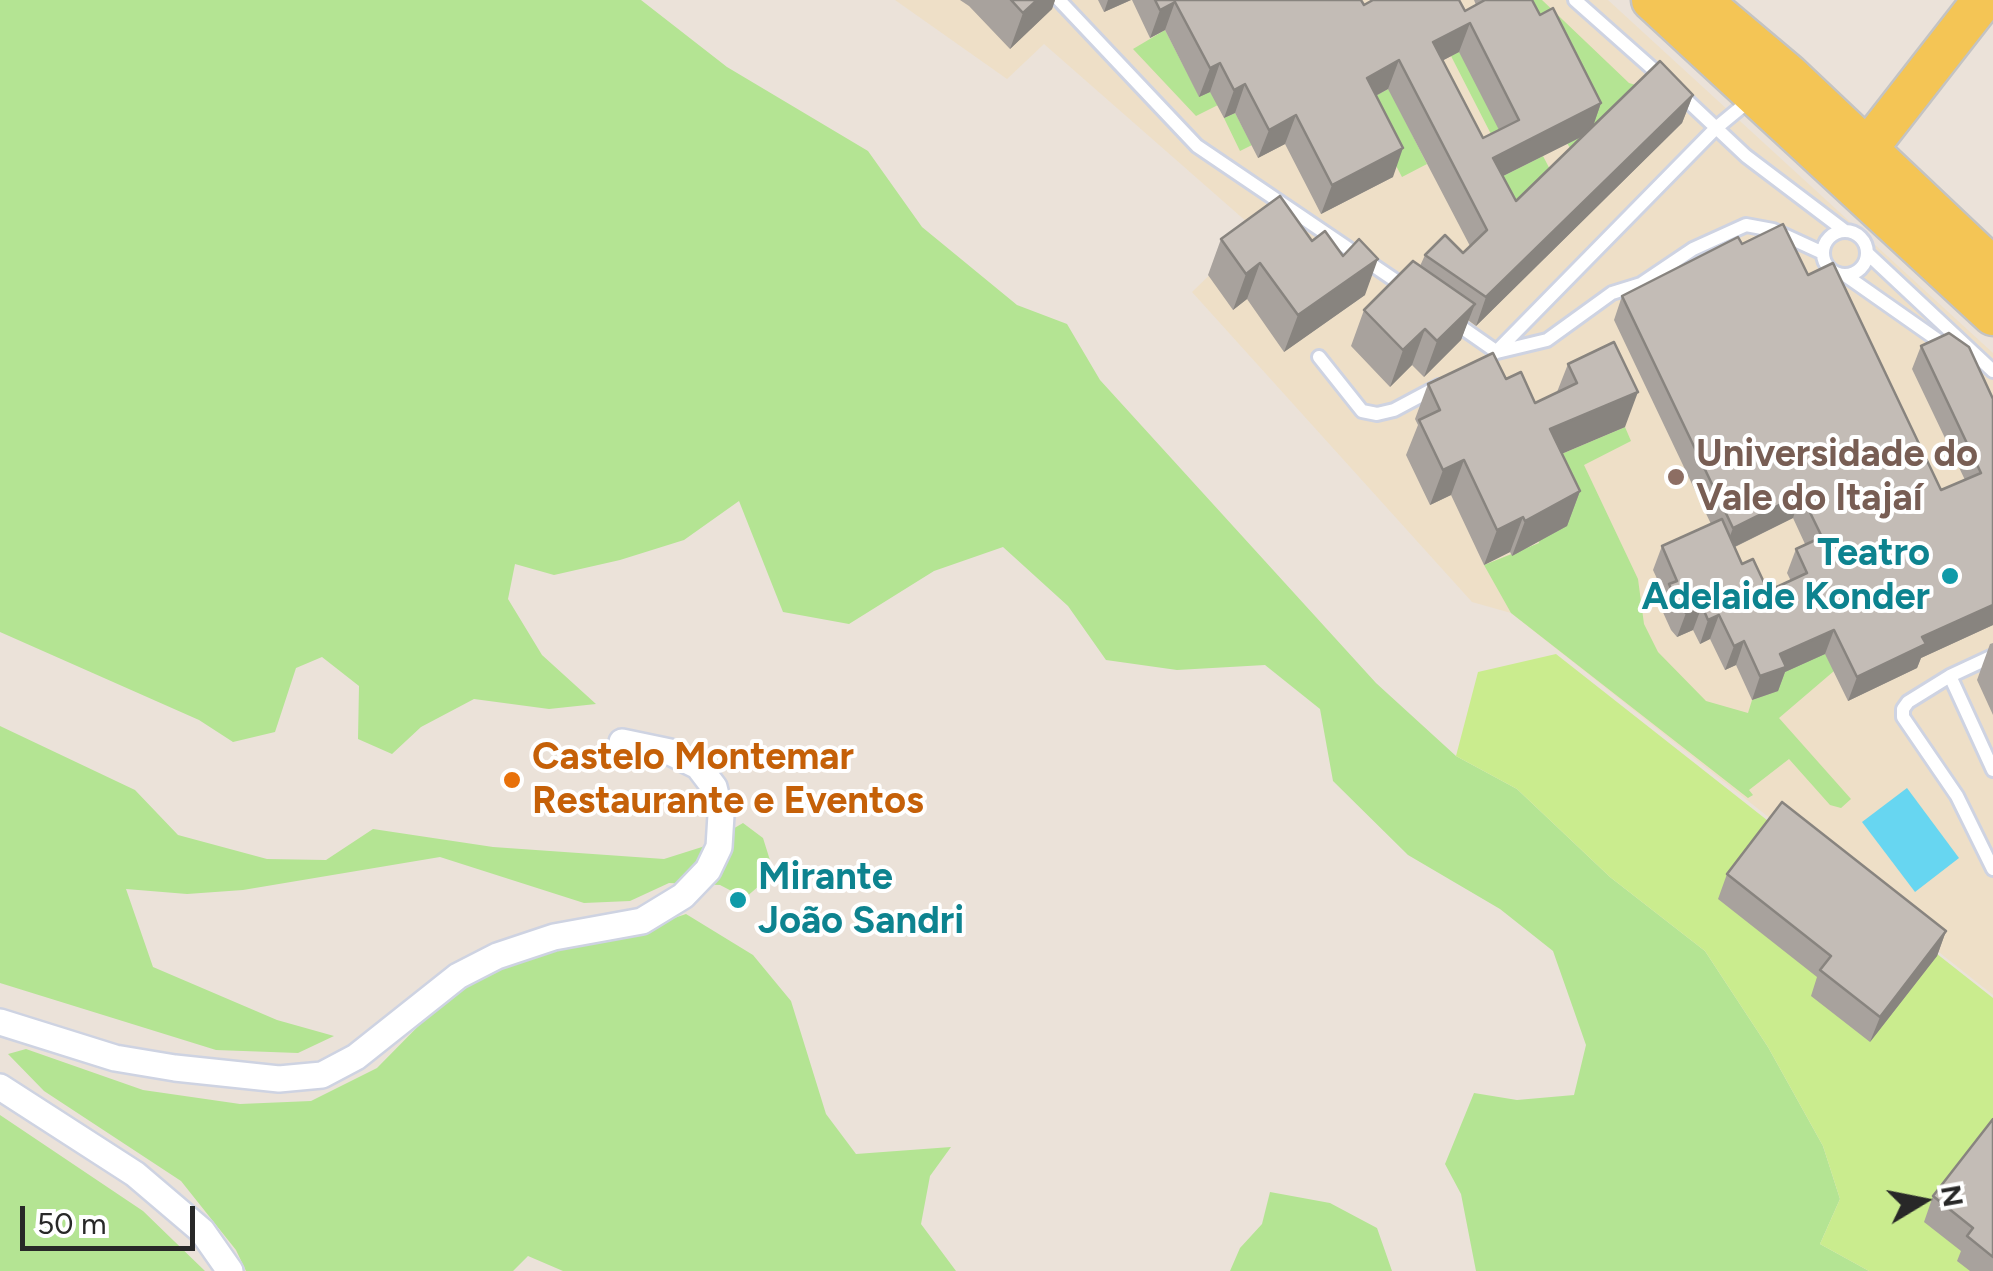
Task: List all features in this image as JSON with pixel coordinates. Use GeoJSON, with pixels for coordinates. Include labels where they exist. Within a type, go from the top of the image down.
{"type":"FeatureCollection","features":[{"type":"Feature","properties":{"kind":"main road"},"geometry":{"type":"LineString","coordinates":[[1652,0],[1755,96],[1993,268]]}},
{"type":"Feature","properties":{"kind":"main road"},"geometry":{"type":"LineString","coordinates":[[1700,0],[1993,315]]}},
{"type":"Feature","properties":{"kind":"main road"},"geometry":{"type":"LineString","coordinates":[[1843,157],[1982,0]]}},
{"type":"Feature","properties":{"kind":"street"},"geometry":{"type":"LineString","coordinates":[[0,1022],[115,1058],[222,1074],[300,1078],[339,1068],[458,976],[497,956],[554,937],[642,921],[683,896],[708,870],[720,847],[721,815],[714,788],[698,766],[670,752],[622,742]]}},
{"type":"Feature","properties":{"kind":"street"},"geometry":{"type":"LineString","coordinates":[[0,1088],[136,1174],[202,1231],[230,1271]]}},
{"type":"Feature","properties":{"kind":"lane"},"geometry":{"type":"LineString","coordinates":[[1059,0],[1197,146],[1424,301]]}},
{"type":"Feature","properties":{"kind":"lane"},"geometry":{"type":"LineString","coordinates":[[1576,0],[1716,128],[1845,231],[1860,238],[1867,253],[1993,371]]}},
{"type":"Feature","properties":{"kind":"lane"},"geometry":{"type":"LineString","coordinates":[[1480,362],[1497,352],[1716,128],[1755,96]]}},
{"type":"Feature","properties":{"kind":"lane"},"geometry":{"type":"LineString","coordinates":[[1439,311],[1497,352],[1547,340],[1612,293],[1640,284],[1693,250],[1746,225],[1773,230],[1822,253],[1829,268],[1954,351],[1973,368],[1980,382]]}},
{"type":"Feature","properties":{"kind":"lane"},"geometry":{"type":"LineString","coordinates":[[1822,253],[1829,238],[1845,231]]}},
{"type":"Feature","properties":{"kind":"lane"},"geometry":{"type":"LineString","coordinates":[[1844,275],[1860,269],[1867,253]]}},
{"type":"Feature","properties":{"kind":"lane"},"geometry":{"type":"LineString","coordinates":[[1319,357],[1362,411],[1377,414],[1447,381]]}},
{"type":"Feature","properties":{"kind":"lane"},"geometry":{"type":"LineString","coordinates":[[1993,656],[1950,676],[1903,709],[1903,718],[1958,796],[1993,869]]}},
{"type":"Feature","properties":{"kind":"lane"},"geometry":{"type":"LineString","coordinates":[[1950,676],[1993,770]]}},
{"type":"Feature","properties":{"kind":"shaded area","name":"Universidade do Vale do Itajaí"},"geometry":{"type":"Polygon","coordinates":[[[895,0],[1608,0],[1993,353],[1993,995],[1511,613],[1472,602],[1192,292],[1256,230],[1044,44],[1007,79],[895,0]]]}},
{"type":"Feature","properties":{"kind":"green space"},"geometry":{"type":"Polygon","coordinates":[[[0,0],[641,0],[727,67],[868,151],[922,227],[1017,305],[1067,324],[1100,380],[1376,683],[1456,756],[1517,789],[1610,877],[1705,951],[1768,1047],[1823,1146],[1840,1199],[1820,1244],[1869,1271],[1476,1271],[1461,1194],[1445,1164],[1474,1093],[1517,1100],[1574,1095],[1586,1045],[1553,951],[1500,909],[1408,855],[1333,781],[1320,709],[1265,665],[1177,670],[1106,660],[1068,606],[1003,547],[934,571],[849,624],[783,612],[739,501],[684,540],[620,560],[554,575],[515,564],[508,599],[542,655],[596,704],[549,709],[474,699],[421,727],[392,754],[358,739],[359,686],[322,657],[296,668],[275,732],[233,742],[199,720],[0,632],[0,0]]]}},
{"type":"Feature","properties":{"kind":"green space"},"geometry":{"type":"Polygon","coordinates":[[[1531,0],[1542,0],[1629,83],[1649,89],[1578,159],[1566,142],[1531,0]]]}},
{"type":"Feature","properties":{"kind":"green space"},"geometry":{"type":"Polygon","coordinates":[[[1165,30],[1199,96],[1221,86],[1228,100],[1196,116],[1133,49],[1165,30]]]}},
{"type":"Feature","properties":{"kind":"green space"},"geometry":{"type":"Polygon","coordinates":[[[1483,39],[1509,149],[1473,167],[1481,145],[1493,138],[1451,56],[1483,39]]]}},
{"type":"Feature","properties":{"kind":"green space"},"geometry":{"type":"Polygon","coordinates":[[[1392,87],[1427,164],[1402,177],[1367,111],[1356,106],[1392,87]]]}},
{"type":"Feature","properties":{"kind":"green space"},"geometry":{"type":"Polygon","coordinates":[[[1235,113],[1252,145],[1240,151],[1224,118],[1235,113]]]}},
{"type":"Feature","properties":{"kind":"green space"},"geometry":{"type":"Polygon","coordinates":[[[1543,156],[1556,181],[1501,234],[1503,176],[1543,156]]]}},
{"type":"Feature","properties":{"kind":"green space"},"geometry":{"type":"Polygon","coordinates":[[[1625,427],[1631,441],[1584,465],[1638,579],[1644,624],[1658,652],[1706,701],[1748,713],[1752,700],[1777,691],[1799,598],[1834,671],[1779,718],[1851,799],[1841,808],[1830,805],[1789,759],[1749,790],[1753,795],[1748,798],[1511,613],[1484,565],[1539,543],[1538,464],[1625,427]]]}},
{"type":"Feature","properties":{"kind":"green space"},"geometry":{"type":"Polygon","coordinates":[[[1556,654],[1993,998],[1993,1271],[1869,1271],[1820,1244],[1840,1199],[1823,1146],[1768,1047],[1705,951],[1610,877],[1517,789],[1456,756],[1478,672],[1556,654]]]}},
{"type":"Feature","properties":{"kind":"green space"},"geometry":{"type":"Polygon","coordinates":[[[0,726],[135,790],[178,835],[267,859],[326,860],[373,829],[493,847],[664,859],[702,847],[743,823],[763,838],[774,873],[745,898],[720,885],[669,883],[630,901],[584,903],[440,857],[243,890],[187,894],[126,889],[153,967],[277,1020],[334,1036],[298,1053],[216,1050],[0,983],[0,726]]]}},
{"type":"Feature","properties":{"kind":"green space"},"geometry":{"type":"Polygon","coordinates":[[[686,914],[753,955],[791,1001],[826,1114],[856,1154],[951,1147],[930,1176],[921,1224],[956,1271],[563,1271],[528,1256],[513,1271],[246,1271],[236,1250],[181,1181],[44,1091],[8,1054],[26,1049],[143,1090],[240,1104],[311,1101],[377,1068],[446,998],[518,956],[615,938],[686,914]]]}},
{"type":"Feature","properties":{"kind":"green space"},"geometry":{"type":"Polygon","coordinates":[[[0,1115],[143,1211],[205,1271],[0,1271],[0,1115]]]}},
{"type":"Feature","properties":{"kind":"green space"},"geometry":{"type":"Polygon","coordinates":[[[1270,1192],[1330,1203],[1377,1228],[1392,1271],[1230,1271],[1240,1248],[1262,1224],[1270,1192]]]}},
{"type":"Feature","properties":{"kind":"water"},"geometry":{"type":"Polygon","coordinates":[[[1907,788],[1959,858],[1915,892],[1862,822],[1907,788]]]}},
{"type":"Feature","properties":{"kind":"building"},"geometry":{"type":"Polygon","coordinates":[[[1011,0],[1037,0],[1023,13],[1011,0]]]}},
{"type":"Feature","properties":{"kind":"building"},"geometry":{"type":"Polygon","coordinates":[[[1155,0],[1361,0],[1364,5],[1373,0],[1459,0],[1465,11],[1485,0],[1532,0],[1540,15],[1553,8],[1601,103],[1493,158],[1516,201],[1660,61],[1693,95],[1486,297],[1425,255],[1445,235],[1463,253],[1487,230],[1399,60],[1367,78],[1403,148],[1332,185],[1296,115],[1269,130],[1245,84],[1234,90],[1220,63],[1210,68],[1175,2],[1160,10],[1155,0]],[[1470,23],[1433,42],[1483,138],[1519,120],[1470,23]]]}},
{"type":"Feature","properties":{"kind":"building"},"geometry":{"type":"Polygon","coordinates":[[[1280,196],[1312,241],[1325,231],[1343,256],[1359,239],[1378,259],[1298,315],[1260,263],[1246,274],[1221,239],[1280,196]]]}},
{"type":"Feature","properties":{"kind":"building"},"geometry":{"type":"Polygon","coordinates":[[[1783,224],[1808,275],[1833,263],[1941,490],[1981,473],[1921,346],[1949,333],[1969,347],[1993,399],[1993,605],[1922,637],[1926,644],[1857,677],[1834,630],[1780,654],[1786,667],[1760,676],[1744,641],[1734,646],[1719,615],[1708,620],[1702,606],[1686,613],[1679,606],[1669,584],[1677,581],[1662,546],[1722,519],[1742,564],[1753,559],[1768,591],[1807,573],[1796,549],[1822,537],[1801,494],[1733,528],[1622,296],[1738,237],[1742,244],[1783,224]]]}},
{"type":"Feature","properties":{"kind":"building"},"geometry":{"type":"Polygon","coordinates":[[[1413,261],[1475,304],[1437,341],[1425,329],[1403,350],[1364,310],[1413,261]]]}},
{"type":"Feature","properties":{"kind":"building"},"geometry":{"type":"Polygon","coordinates":[[[1614,342],[1638,392],[1550,429],[1580,491],[1525,521],[1523,517],[1497,530],[1464,460],[1443,470],[1419,420],[1440,410],[1428,384],[1493,353],[1506,379],[1521,372],[1535,403],[1577,383],[1568,364],[1614,342]]]}},
{"type":"Feature","properties":{"kind":"building"},"geometry":{"type":"Polygon","coordinates":[[[1782,802],[1946,931],[1880,1017],[1820,970],[1831,956],[1727,874],[1782,802]]]}},
{"type":"Feature","properties":{"kind":"building"},"geometry":{"type":"Polygon","coordinates":[[[1993,1119],[1993,1257],[1967,1236],[1973,1228],[1933,1196],[1993,1119]]]}},
{"type":"Feature","properties":{"kind":"place","name":"Universidade do Vale do Itajaí"},"geometry":{"type":"Point","coordinates":[1676,477]}},
{"type":"Feature","properties":{"kind":"place","name":"Teatro Adelaide Konder"},"geometry":{"type":"Point","coordinates":[1950,576]}},
{"type":"Feature","properties":{"kind":"place","name":"Castelo Montemar Restaurante e Eventos"},"geometry":{"type":"Point","coordinates":[512,780]}},
{"type":"Feature","properties":{"kind":"place","name":"Mirante João Sandri"},"geometry":{"type":"Point","coordinates":[738,900]}}]}
